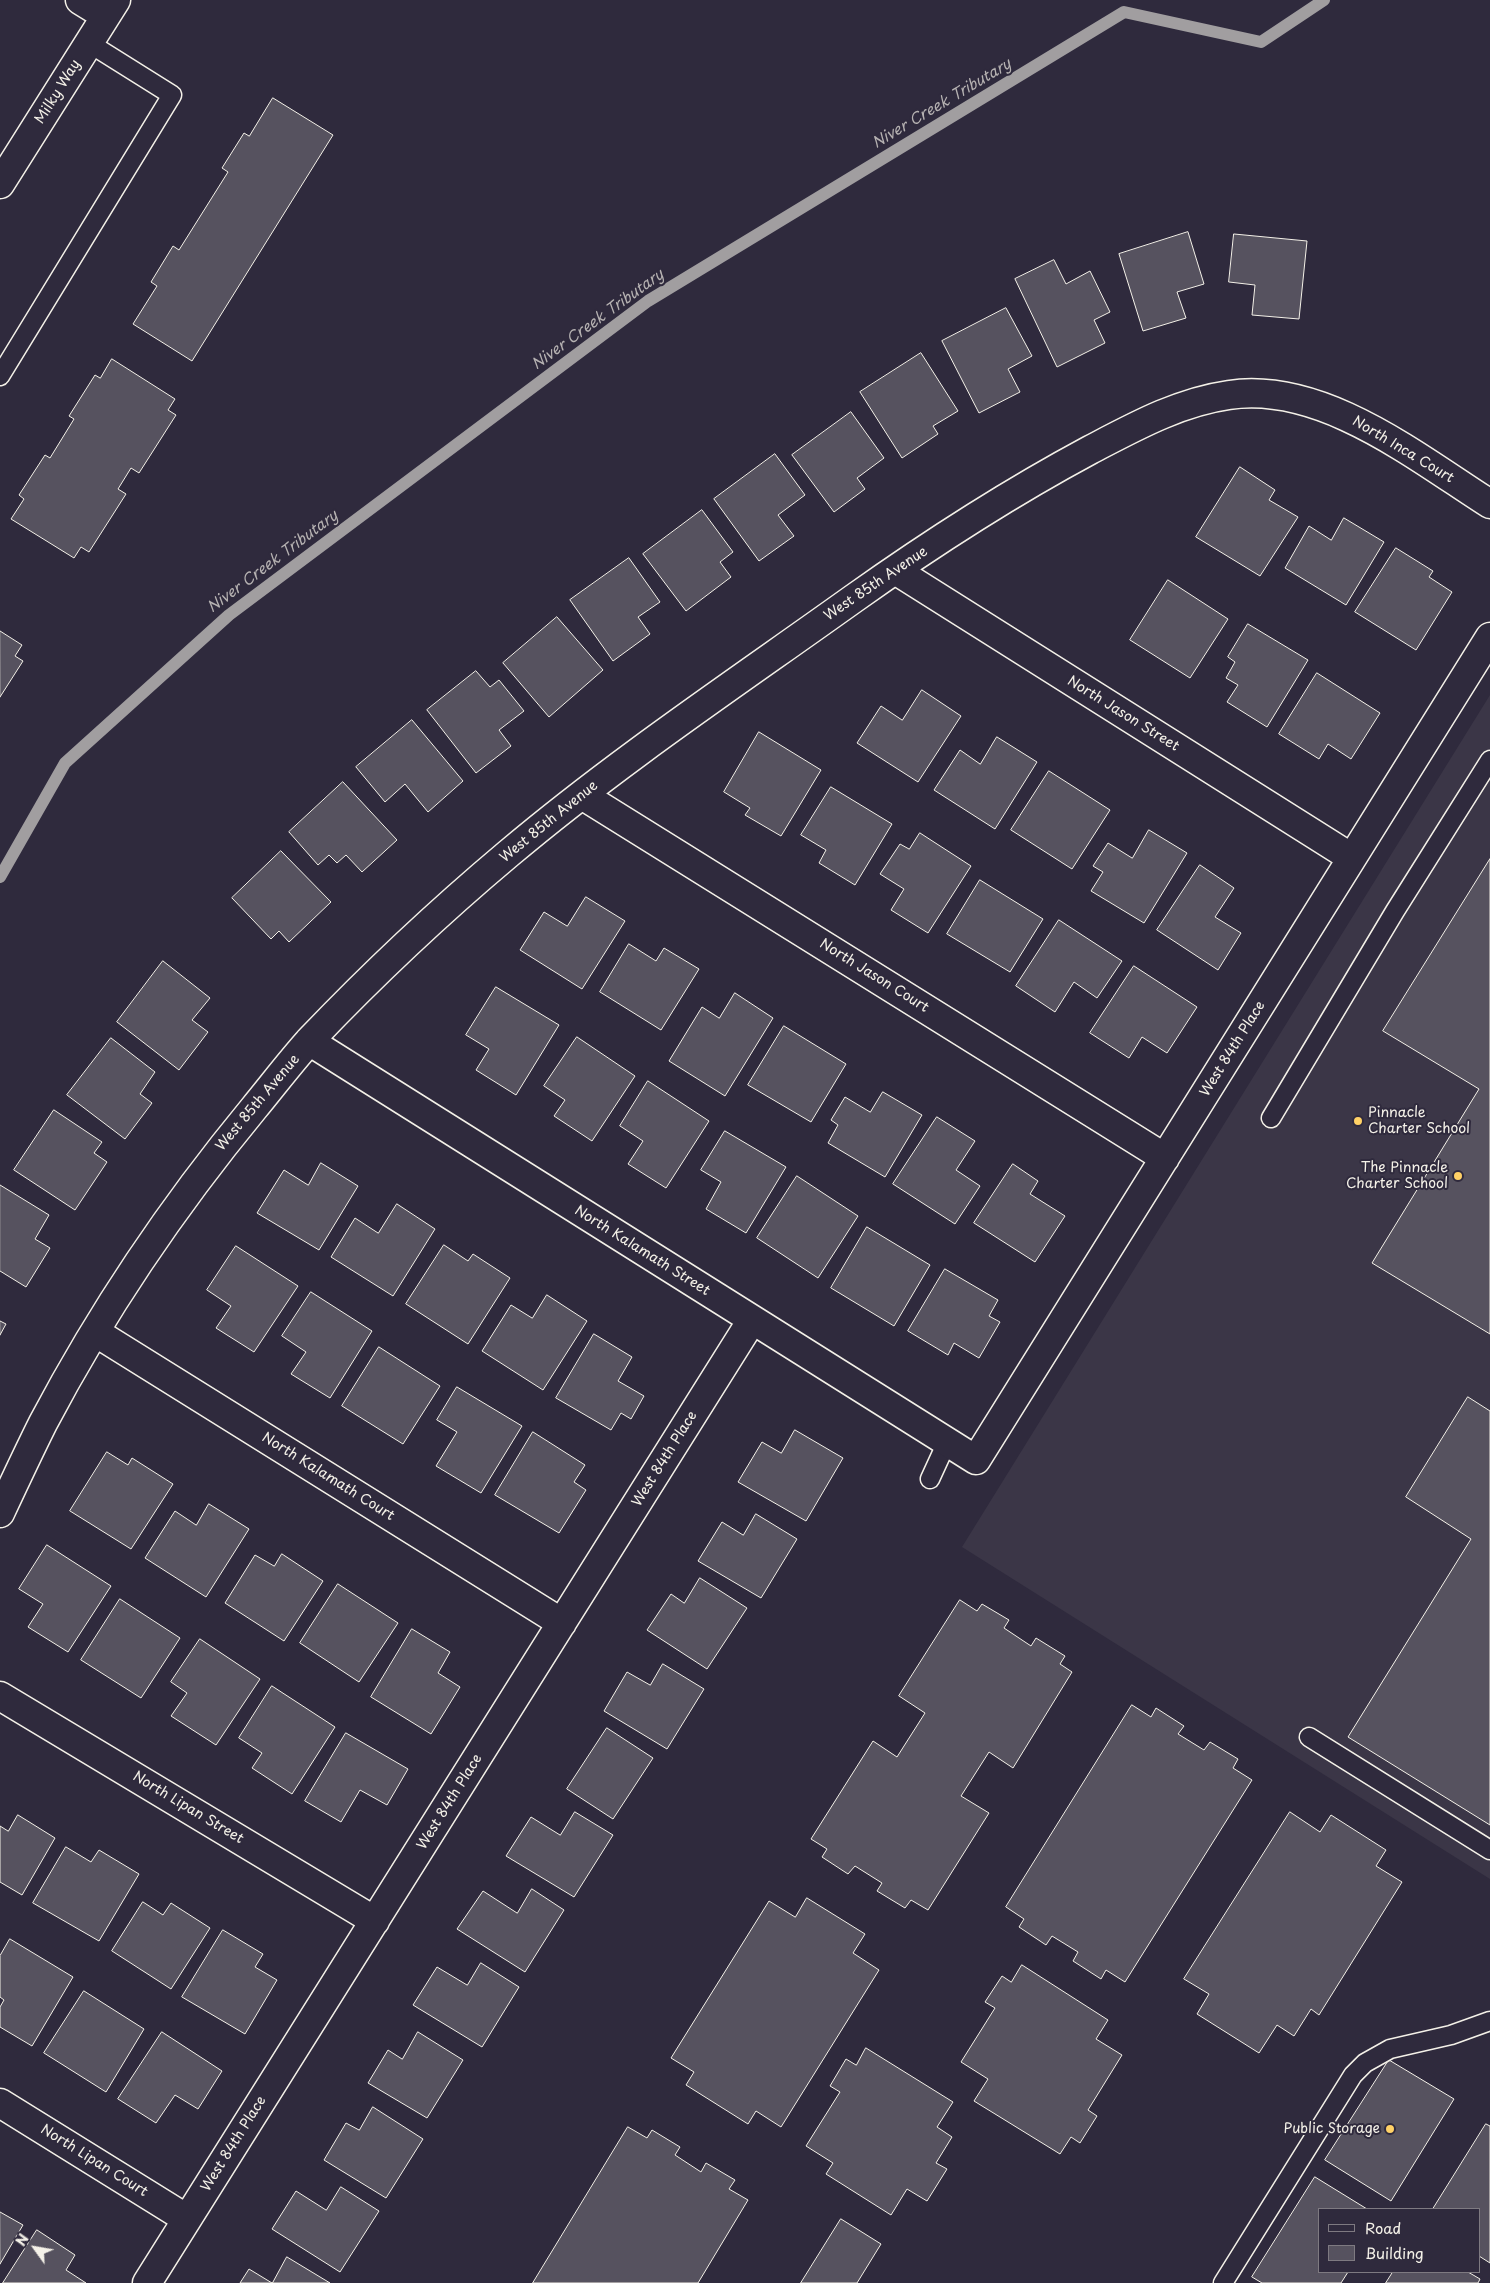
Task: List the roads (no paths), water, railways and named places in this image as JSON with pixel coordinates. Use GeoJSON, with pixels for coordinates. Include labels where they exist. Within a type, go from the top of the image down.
{"type":"FeatureCollection","features":[{"type":"Feature","properties":{"kind":"street"},"geometry":{"type":"LineString","coordinates":[[80,0],[111,8]]}},
{"type":"Feature","properties":{"kind":"street","name":"Milky Way"},"geometry":{"type":"LineString","coordinates":[[0,184],[111,8]]}},
{"type":"Feature","properties":{"kind":"street","name":"West 85th Avenue"},"geometry":{"type":"LineString","coordinates":[[0,1513],[44,1423],[95,1332],[162,1226],[201,1174],[309,1042],[438,915],[510,852],[582,795],[713,698],[895,570],[1032,481],[1123,433],[1176,408],[1231,394],[1277,396],[1313,402]]}},
{"type":"Feature","properties":{"kind":"street","name":"North Inca Court"},"geometry":{"type":"LineString","coordinates":[[1313,402],[1352,419],[1490,504]]}},
{"type":"Feature","properties":{"kind":"street","name":"North Jason Street"},"geometry":{"type":"LineString","coordinates":[[895,570],[1352,858]]}},
{"type":"Feature","properties":{"kind":"street","name":"West 84th Place"},"geometry":{"type":"LineString","coordinates":[[976,1460],[1490,637]]}},
{"type":"Feature","properties":{"kind":"street","name":"North Jason Court"},"geometry":{"type":"LineString","coordinates":[[582,795],[1165,1158]]}},
{"type":"Feature","properties":{"kind":"street","name":"North Kalamath Street"},"geometry":{"type":"LineString","coordinates":[[309,1042],[976,1460]]}},
{"type":"Feature","properties":{"kind":"street","name":"West 84th Place"},"geometry":{"type":"LineString","coordinates":[[147,2283],[752,1320]]}},
{"type":"Feature","properties":{"kind":"street","name":"North Kalamath Court"},"geometry":{"type":"LineString","coordinates":[[95,1332],[562,1623]]}},
{"type":"Feature","properties":{"kind":"street","name":"North Lipan Street"},"geometry":{"type":"LineString","coordinates":[[0,1696],[375,1921]]}},
{"type":"Feature","properties":{"kind":"street","name":"North Lipan Court"},"geometry":{"type":"LineString","coordinates":[[0,2103],[188,2219]]}},
{"type":"Feature","properties":{"kind":"lane"},"geometry":{"type":"LineString","coordinates":[[0,376],[172,95],[89,43]]}},
{"type":"Feature","properties":{"kind":"lane"},"geometry":{"type":"LineString","coordinates":[[1270,1118],[1490,760]]}},
{"type":"Feature","properties":{"kind":"lane"},"geometry":{"type":"LineString","coordinates":[[930,1479],[947,1442]]}},
{"type":"Feature","properties":{"kind":"lane"},"geometry":{"type":"LineString","coordinates":[[1309,1737],[1490,1850]]}},
{"type":"Feature","properties":{"kind":"lane"},"geometry":{"type":"LineString","coordinates":[[1223,2283],[1353,2075],[1365,2063],[1390,2049],[1451,2035],[1490,2021]]}},
{"type":"Feature","properties":{"kind":"waterway","name":"Niver Creek Tributary"},"geometry":{"type":"LineString","coordinates":[[0,877],[65,763],[229,615],[648,301],[1124,12],[1261,42],[1324,0]]}},
{"type":"Feature","properties":{"kind":"place","name":"Pinnacle Charter School"},"geometry":{"type":"Point","coordinates":[1358,1121]}},
{"type":"Feature","properties":{"kind":"place","name":"The Pinnacle Charter School"},"geometry":{"type":"Point","coordinates":[1458,1176]}},
{"type":"Feature","properties":{"kind":"place","name":"Public Storage"},"geometry":{"type":"Point","coordinates":[1390,2129]}}]}
